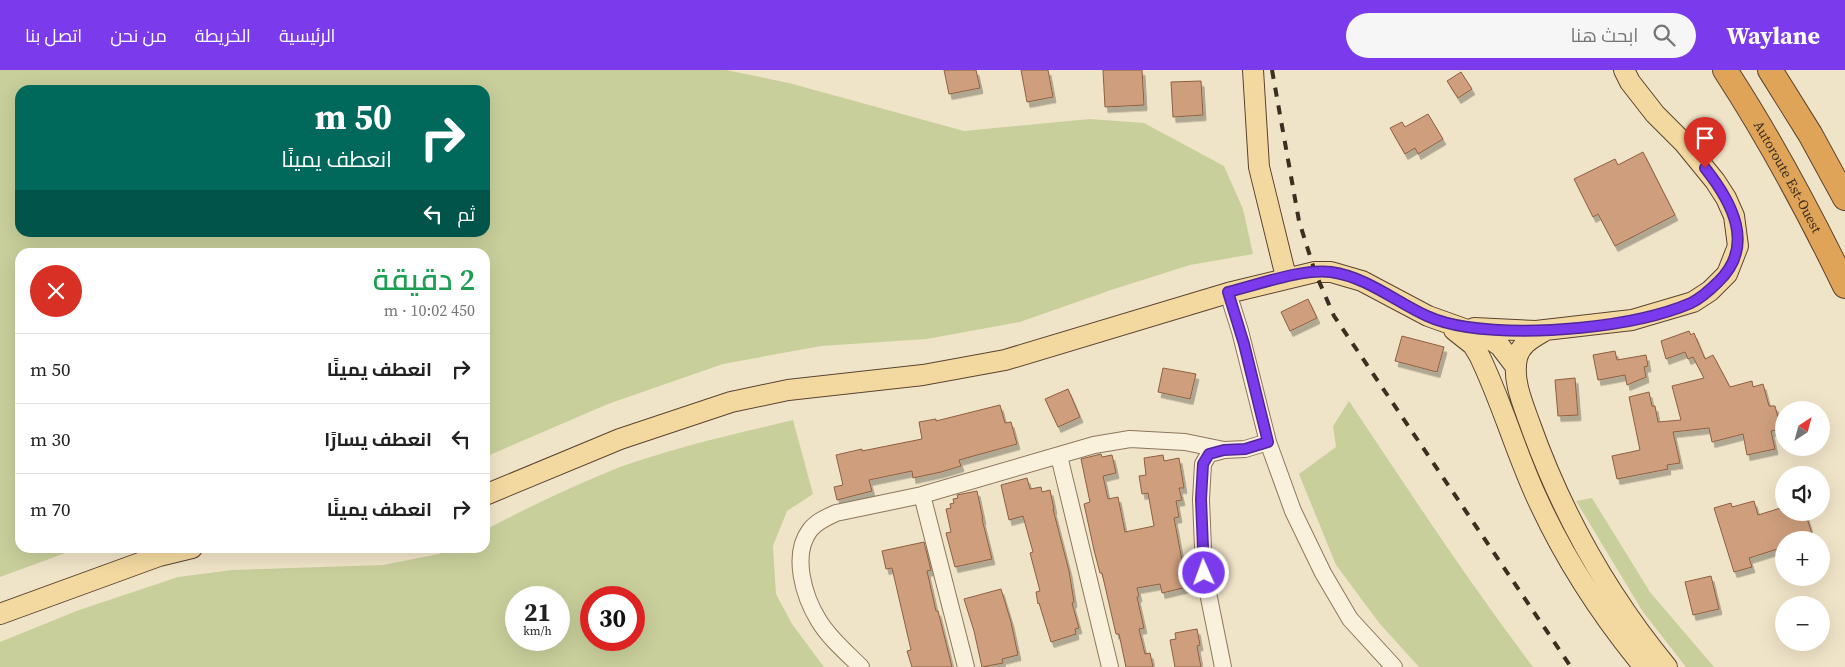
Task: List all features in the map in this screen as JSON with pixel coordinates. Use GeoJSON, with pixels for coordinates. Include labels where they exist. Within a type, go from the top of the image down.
{"type":"FeatureCollection","features":[{"type":"Feature","properties":{"kind":"highway","name":"Autoroute Est-Ouest"},"geometry":{"type":"LineString","coordinates":[[1725,70],[1745,100],[1819,232],[1845,286]]}},
{"type":"Feature","properties":{"kind":"highway"},"geometry":{"type":"LineString","coordinates":[[1770,70],[1810,134],[1845,198]]}},
{"type":"Feature","properties":{"kind":"main road"},"geometry":{"type":"LineString","coordinates":[[1253,70],[1259,167],[1286,278]]}},
{"type":"Feature","properties":{"kind":"main road"},"geometry":{"type":"LineString","coordinates":[[1445,322],[1468,327],[1546,330],[1632,320],[1693,302],[1710,291],[1727,274],[1738,246],[1734,216],[1726,198],[1715,181],[1684,143],[1655,114],[1630,82],[1624,70]]}},
{"type":"Feature","properties":{"kind":"main road"},"geometry":{"type":"LineString","coordinates":[[490,493],[620,439],[731,402],[788,390],[923,375],[1005,360],[1228,292],[1314,272],[1331,272],[1362,281],[1428,316],[1487,337],[1500,346],[1516,367]]}},
{"type":"Feature","properties":{"kind":"main road"},"geometry":{"type":"LineString","coordinates":[[1445,322],[1473,345],[1479,354],[1536,497],[1574,569],[1600,610],[1644,667]]}},
{"type":"Feature","properties":{"kind":"main road"},"geometry":{"type":"LineString","coordinates":[[1500,407],[1497,361],[1500,346],[1523,330]]}},
{"type":"Feature","properties":{"kind":"main road"},"geometry":{"type":"LineString","coordinates":[[1546,330],[1527,340],[1521,348],[1516,367],[1516,377],[1521,397],[1546,467],[1580,538],[1625,612],[1667,667]]}},
{"type":"Feature","properties":{"kind":"main road"},"geometry":{"type":"LineString","coordinates":[[0,614],[171,553]]}},
{"type":"Feature","properties":{"kind":"street"},"geometry":{"type":"LineString","coordinates":[[1242,70],[1254,90]]}},
{"type":"Feature","properties":{"kind":"street"},"geometry":{"type":"LineString","coordinates":[[1228,292],[1251,372],[1268,442],[1293,511],[1323,573],[1350,619],[1394,667]]}},
{"type":"Feature","properties":{"kind":"street"},"geometry":{"type":"LineString","coordinates":[[861,667],[838,645],[820,622],[809,602],[802,574],[802,546],[811,529],[825,518],[836,513],[922,495],[1094,445],[1130,439],[1185,442],[1224,450]]}},
{"type":"Feature","properties":{"kind":"street"},"geometry":{"type":"LineString","coordinates":[[1223,667],[1204,573],[1201,499],[1203,464],[1209,454],[1224,450],[1245,449],[1268,442]]}},
{"type":"Feature","properties":{"kind":"street"},"geometry":{"type":"LineString","coordinates":[[1059,456],[1110,667]]}},
{"type":"Feature","properties":{"kind":"street"},"geometry":{"type":"LineString","coordinates":[[922,495],[966,667]]}},
{"type":"Feature","properties":{"kind":"green space"},"geometry":{"type":"Polygon","coordinates":[[[0,70],[726,70],[789,83],[964,131],[1090,119],[1144,123],[1224,166],[1243,209],[1253,254],[1190,265],[1020,322],[927,339],[821,346],[723,364],[608,404],[490,455],[490,248],[15,248],[15,553],[65,553],[0,577],[0,70]]]}},
{"type":"Feature","properties":{"kind":"green space"},"geometry":{"type":"Polygon","coordinates":[[[1349,401],[1462,569],[1533,667],[1419,667],[1380,624],[1336,565],[1299,474],[1336,447],[1333,426],[1349,401]]]}},
{"type":"Feature","properties":{"kind":"green space"},"geometry":{"type":"Polygon","coordinates":[[[793,420],[813,494],[787,511],[773,546],[776,594],[792,624],[824,667],[0,667],[0,642],[79,610],[178,577],[232,570],[383,565],[441,553],[490,553],[490,528],[586,481],[662,453],[793,420]]]}},
{"type":"Feature","properties":{"kind":"green space"},"geometry":{"type":"Polygon","coordinates":[[[1592,498],[1650,592],[1714,667],[1686,667],[1643,612],[1576,501],[1592,498]]]}},
{"type":"Feature","properties":{"kind":"building"},"geometry":{"type":"Polygon","coordinates":[[[944,70],[976,70],[980,88],[949,94],[944,70]]]}},
{"type":"Feature","properties":{"kind":"building"},"geometry":{"type":"Polygon","coordinates":[[[1021,70],[1048,70],[1053,97],[1027,102],[1021,70]]]}},
{"type":"Feature","properties":{"kind":"building"},"geometry":{"type":"Polygon","coordinates":[[[1103,70],[1142,70],[1144,105],[1105,107],[1103,70]]]}},
{"type":"Feature","properties":{"kind":"building"},"geometry":{"type":"Polygon","coordinates":[[[1461,72],[1472,89],[1458,98],[1447,81],[1461,72]]]}},
{"type":"Feature","properties":{"kind":"building"},"geometry":{"type":"Polygon","coordinates":[[[1201,81],[1203,115],[1173,117],[1171,82],[1201,81]]]}},
{"type":"Feature","properties":{"kind":"building"},"geometry":{"type":"Polygon","coordinates":[[[1428,114],[1443,139],[1418,154],[1415,148],[1405,154],[1390,128],[1402,122],[1405,127],[1428,114]]]}},
{"type":"Feature","properties":{"kind":"building"},"geometry":{"type":"Polygon","coordinates":[[[1643,152],[1675,215],[1615,246],[1598,214],[1593,217],[1574,179],[1615,159],[1618,165],[1643,152]]]}},
{"type":"Feature","properties":{"kind":"building"},"geometry":{"type":"Polygon","coordinates":[[[1308,299],[1317,318],[1290,331],[1281,312],[1308,299]]]}},
{"type":"Feature","properties":{"kind":"building"},"geometry":{"type":"Polygon","coordinates":[[[1689,331],[1691,335],[1694,333],[1705,359],[1713,355],[1730,387],[1752,381],[1753,387],[1763,384],[1769,406],[1775,406],[1775,430],[1771,431],[1775,449],[1747,455],[1743,434],[1712,442],[1709,428],[1673,432],[1680,463],[1667,465],[1668,469],[1617,479],[1612,456],[1640,450],[1629,397],[1649,392],[1652,406],[1655,406],[1658,422],[1681,420],[1672,386],[1704,378],[1693,357],[1688,359],[1685,352],[1666,359],[1661,341],[1689,331]]]}},
{"type":"Feature","properties":{"kind":"building"},"geometry":{"type":"Polygon","coordinates":[[[1402,336],[1444,347],[1437,372],[1395,361],[1402,336]]]}},
{"type":"Feature","properties":{"kind":"building"},"geometry":{"type":"Polygon","coordinates":[[[1615,351],[1617,360],[1646,355],[1648,366],[1644,367],[1646,377],[1627,385],[1625,375],[1598,380],[1593,355],[1615,351]]]}},
{"type":"Feature","properties":{"kind":"building"},"geometry":{"type":"Polygon","coordinates":[[[1163,368],[1196,374],[1190,399],[1158,392],[1163,368]]]}},
{"type":"Feature","properties":{"kind":"building"},"geometry":{"type":"Polygon","coordinates":[[[1575,378],[1578,415],[1558,416],[1555,380],[1575,378]]]}},
{"type":"Feature","properties":{"kind":"building"},"geometry":{"type":"Polygon","coordinates":[[[1068,389],[1080,417],[1058,427],[1045,399],[1068,389]]]}},
{"type":"Feature","properties":{"kind":"building"},"geometry":{"type":"Polygon","coordinates":[[[1000,405],[1005,423],[1011,422],[1017,444],[959,460],[961,466],[941,472],[913,478],[912,471],[869,480],[872,491],[837,500],[834,487],[843,485],[836,455],[922,439],[919,422],[936,419],[936,421],[1000,405]]]}},
{"type":"Feature","properties":{"kind":"building"},"geometry":{"type":"Polygon","coordinates":[[[1101,454],[1102,457],[1112,455],[1116,473],[1103,476],[1108,499],[1118,497],[1125,532],[1154,526],[1148,493],[1142,494],[1139,476],[1146,475],[1144,458],[1163,455],[1164,461],[1179,458],[1184,488],[1179,488],[1182,500],[1176,501],[1179,517],[1174,518],[1187,587],[1162,593],[1160,584],[1137,588],[1139,596],[1137,597],[1144,628],[1139,629],[1145,654],[1150,653],[1153,667],[1126,667],[1119,634],[1116,634],[1102,573],[1100,573],[1094,550],[1084,504],[1090,502],[1081,459],[1101,454]]]}},
{"type":"Feature","properties":{"kind":"building"},"geometry":{"type":"Polygon","coordinates":[[[1027,478],[1030,489],[1041,487],[1042,492],[1050,490],[1069,571],[1074,602],[1072,603],[1079,628],[1075,629],[1076,634],[1051,642],[1038,604],[1036,592],[1040,591],[1030,553],[1033,552],[1023,516],[1009,520],[1001,485],[1027,478]]]}},
{"type":"Feature","properties":{"kind":"building"},"geometry":{"type":"Polygon","coordinates":[[[977,491],[992,559],[955,567],[946,533],[951,532],[946,509],[951,508],[950,504],[954,503],[953,499],[958,498],[957,495],[977,491]]]}},
{"type":"Feature","properties":{"kind":"building"},"geometry":{"type":"Polygon","coordinates":[[[1754,501],[1758,515],[1775,510],[1775,521],[1808,521],[1811,531],[1775,531],[1775,550],[1749,558],[1752,567],[1734,572],[1714,508],[1731,503],[1732,507],[1754,501]]]}},
{"type":"Feature","properties":{"kind":"building"},"geometry":{"type":"Polygon","coordinates":[[[924,542],[931,570],[927,571],[952,667],[912,667],[907,651],[911,650],[892,568],[886,569],[882,551],[924,542]]]}},
{"type":"Feature","properties":{"kind":"building"},"geometry":{"type":"Polygon","coordinates":[[[1711,576],[1719,609],[1693,615],[1685,582],[1711,576]]]}},
{"type":"Feature","properties":{"kind":"building"},"geometry":{"type":"Polygon","coordinates":[[[1001,589],[1018,655],[1002,659],[1003,663],[982,667],[964,599],[1001,589]]]}},
{"type":"Feature","properties":{"kind":"building"},"geometry":{"type":"Polygon","coordinates":[[[1197,629],[1200,645],[1197,646],[1201,667],[1175,667],[1170,640],[1176,639],[1175,633],[1197,629]]]}},
{"type":"Feature","properties":{"kind":"railway"},"geometry":{"type":"LineString","coordinates":[[1272,70],[1299,221],[1315,272],[1334,316],[1571,667]]}},
{"type":"Feature","properties":{"kind":"route"},"geometry":{"type":"LineString","coordinates":[[1204,573],[1201,499],[1203,464],[1209,454],[1224,450],[1245,449],[1268,442],[1244,344],[1228,292],[1314,272],[1331,272],[1362,281],[1428,316],[1468,327],[1536,331],[1632,320],[1693,302],[1710,291],[1727,274],[1738,246],[1737,230],[1734,216],[1726,198],[1705,168]]}}]}
